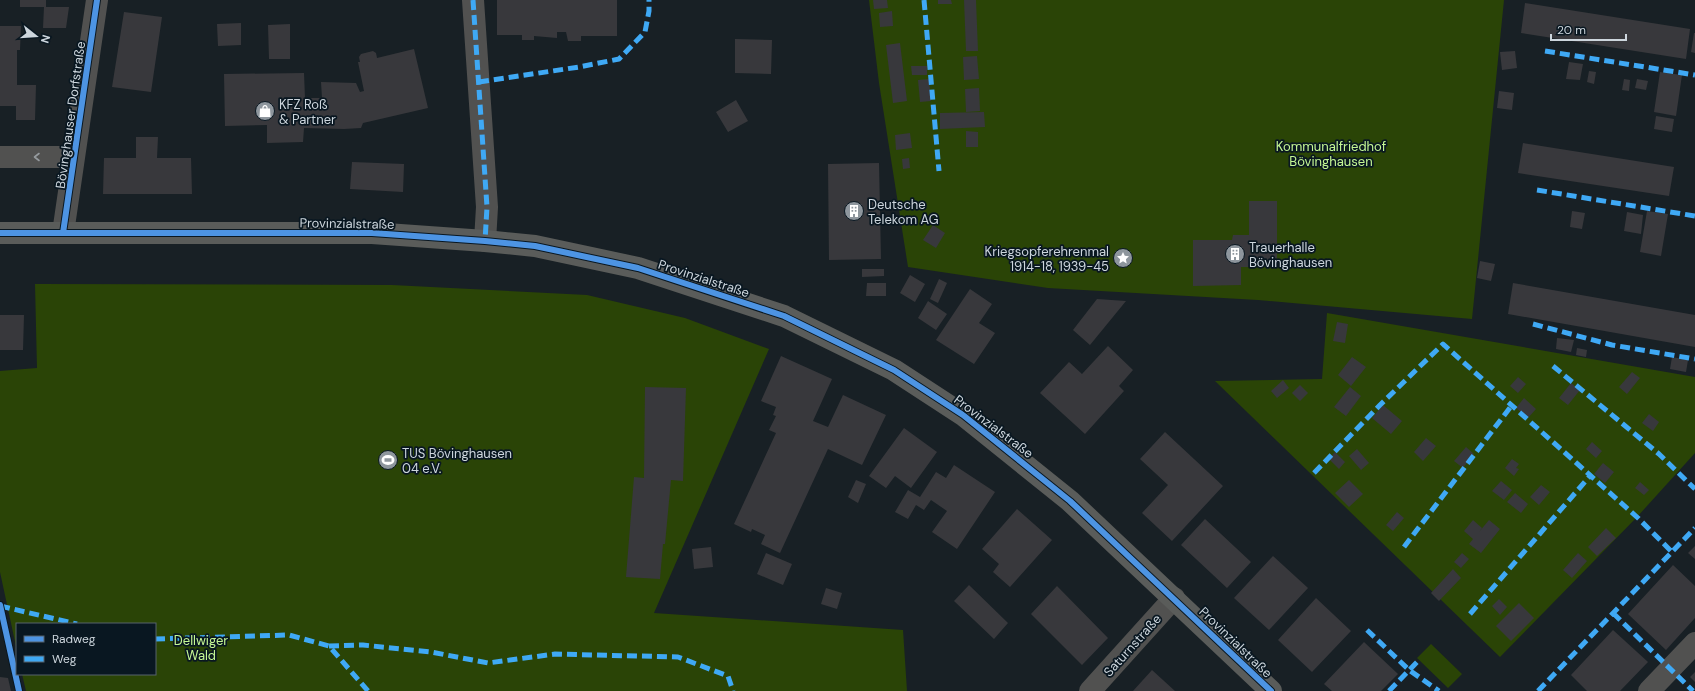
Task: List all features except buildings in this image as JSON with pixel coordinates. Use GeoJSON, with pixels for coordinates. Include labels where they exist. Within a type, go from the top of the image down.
{"type":"FeatureCollection","features":[{"type":"Feature","properties":{"kind":"main road","name":"Provinzialstraße"},"geometry":{"type":"LineString","coordinates":[[0,233],[372,233],[485,240],[535,246],[638,268],[784,316],[878,361],[963,415],[1070,501],[1174,598],[1270,691]]}},
{"type":"Feature","properties":{"kind":"street","name":"Bövinghauser Dorfstraße"},"geometry":{"type":"LineString","coordinates":[[63,233],[97,0]]}},
{"type":"Feature","properties":{"kind":"street"},"geometry":{"type":"LineString","coordinates":[[472,0],[487,207],[485,240]]}},
{"type":"Feature","properties":{"kind":"street"},"geometry":{"type":"LineString","coordinates":[[0,157],[74,158]]}},
{"type":"Feature","properties":{"kind":"street","name":"Saturnstraße"},"geometry":{"type":"LineString","coordinates":[[1090,691],[1174,598]]}},
{"type":"Feature","properties":{"kind":"street"},"geometry":{"type":"LineString","coordinates":[[1649,691],[1695,643]]}},
{"type":"Feature","properties":{"kind":"green space","name":"Kommunalfriedhof Bövinghausen"},"geometry":{"type":"Polygon","coordinates":[[[869,0],[1504,0],[1472,319],[1258,300],[1048,288],[908,267],[879,83],[869,0]]]}},
{"type":"Feature","properties":{"kind":"green space","name":"Dellwiger Wald"},"geometry":{"type":"Polygon","coordinates":[[[35,284],[392,285],[587,295],[685,318],[769,349],[654,613],[903,630],[907,691],[26,691],[22,675],[156,675],[156,623],[16,623],[16,646],[0,572],[0,371],[37,368],[35,284]]]}},
{"type":"Feature","properties":{"kind":"green space"},"geometry":{"type":"Polygon","coordinates":[[[1327,313],[1695,377],[1695,453],[1637,517],[1500,657],[1215,381],[1322,379],[1327,313]]]}},
{"type":"Feature","properties":{"kind":"green space"},"geometry":{"type":"Polygon","coordinates":[[[1431,644],[1462,674],[1448,688],[1417,658],[1431,644]]]}},
{"type":"Feature","properties":{"kind":"marked path"},"geometry":{"type":"LineString","coordinates":[[473,0],[487,207],[485,241]]}},
{"type":"Feature","properties":{"kind":"marked path"},"geometry":{"type":"LineString","coordinates":[[479,82],[579,67],[619,59],[645,32],[649,11],[649,0]]}},
{"type":"Feature","properties":{"kind":"marked path"},"geometry":{"type":"LineString","coordinates":[[924,0],[939,171]]}},
{"type":"Feature","properties":{"kind":"marked path"},"geometry":{"type":"LineString","coordinates":[[1545,51],[1695,75]]}},
{"type":"Feature","properties":{"kind":"marked path"},"geometry":{"type":"LineString","coordinates":[[1537,190],[1695,216]]}},
{"type":"Feature","properties":{"kind":"marked path"},"geometry":{"type":"LineString","coordinates":[[1533,324],[1612,345],[1695,359]]}},
{"type":"Feature","properties":{"kind":"marked path"},"geometry":{"type":"LineString","coordinates":[[1314,473],[1380,405],[1443,344],[1638,518],[1672,552]]}},
{"type":"Feature","properties":{"kind":"marked path"},"geometry":{"type":"LineString","coordinates":[[1553,366],[1659,454],[1695,489]]}},
{"type":"Feature","properties":{"kind":"marked path"},"geometry":{"type":"LineString","coordinates":[[1404,547],[1512,405]]}},
{"type":"Feature","properties":{"kind":"marked path"},"geometry":{"type":"LineString","coordinates":[[1470,614],[1590,476]]}},
{"type":"Feature","properties":{"kind":"marked path"},"geometry":{"type":"LineString","coordinates":[[1538,691],[1695,528]]}},
{"type":"Feature","properties":{"kind":"marked path"},"geometry":{"type":"LineString","coordinates":[[0,606],[73,623]]}},
{"type":"Feature","properties":{"kind":"marked path"},"geometry":{"type":"LineString","coordinates":[[1613,613],[1693,691]]}},
{"type":"Feature","properties":{"kind":"marked path"},"geometry":{"type":"LineString","coordinates":[[1367,630],[1409,670],[1439,691]]}},
{"type":"Feature","properties":{"kind":"marked path"},"geometry":{"type":"LineString","coordinates":[[156,639],[289,635],[329,646],[368,691]]}},
{"type":"Feature","properties":{"kind":"marked path"},"geometry":{"type":"LineString","coordinates":[[329,646],[363,645],[431,652],[488,663],[555,654],[678,657],[728,676],[733,691]]}},
{"type":"Feature","properties":{"kind":"marked path"},"geometry":{"type":"LineString","coordinates":[[1389,691],[1419,660]]}},
{"type":"Feature","properties":{"kind":"cycle path"},"geometry":{"type":"LineString","coordinates":[[63,233],[97,0]]}},
{"type":"Feature","properties":{"kind":"cycle path"},"geometry":{"type":"LineString","coordinates":[[0,233],[372,233],[535,246],[638,268],[784,316],[894,370],[963,415],[1070,501],[1271,691]]}},
{"type":"Feature","properties":{"kind":"cycle path"},"geometry":{"type":"LineString","coordinates":[[0,605],[19,691]]}},
{"type":"Feature","properties":{"kind":"place","name":"KFZ Roß & Partner"},"geometry":{"type":"Point","coordinates":[265,111]}},
{"type":"Feature","properties":{"kind":"place","name":"Deutsche Telekom AG"},"geometry":{"type":"Point","coordinates":[854,211]}},
{"type":"Feature","properties":{"kind":"place","name":"Trauerhalle Bövinghausen"},"geometry":{"type":"Point","coordinates":[1235,254]}},
{"type":"Feature","properties":{"kind":"place","name":"Kriegsopferehrenmal 1914-18, 1939-45"},"geometry":{"type":"Point","coordinates":[1123,258]}},
{"type":"Feature","properties":{"kind":"place","name":"TUS Bövinghausen 04 e.V."},"geometry":{"type":"Point","coordinates":[388,460]}}]}
